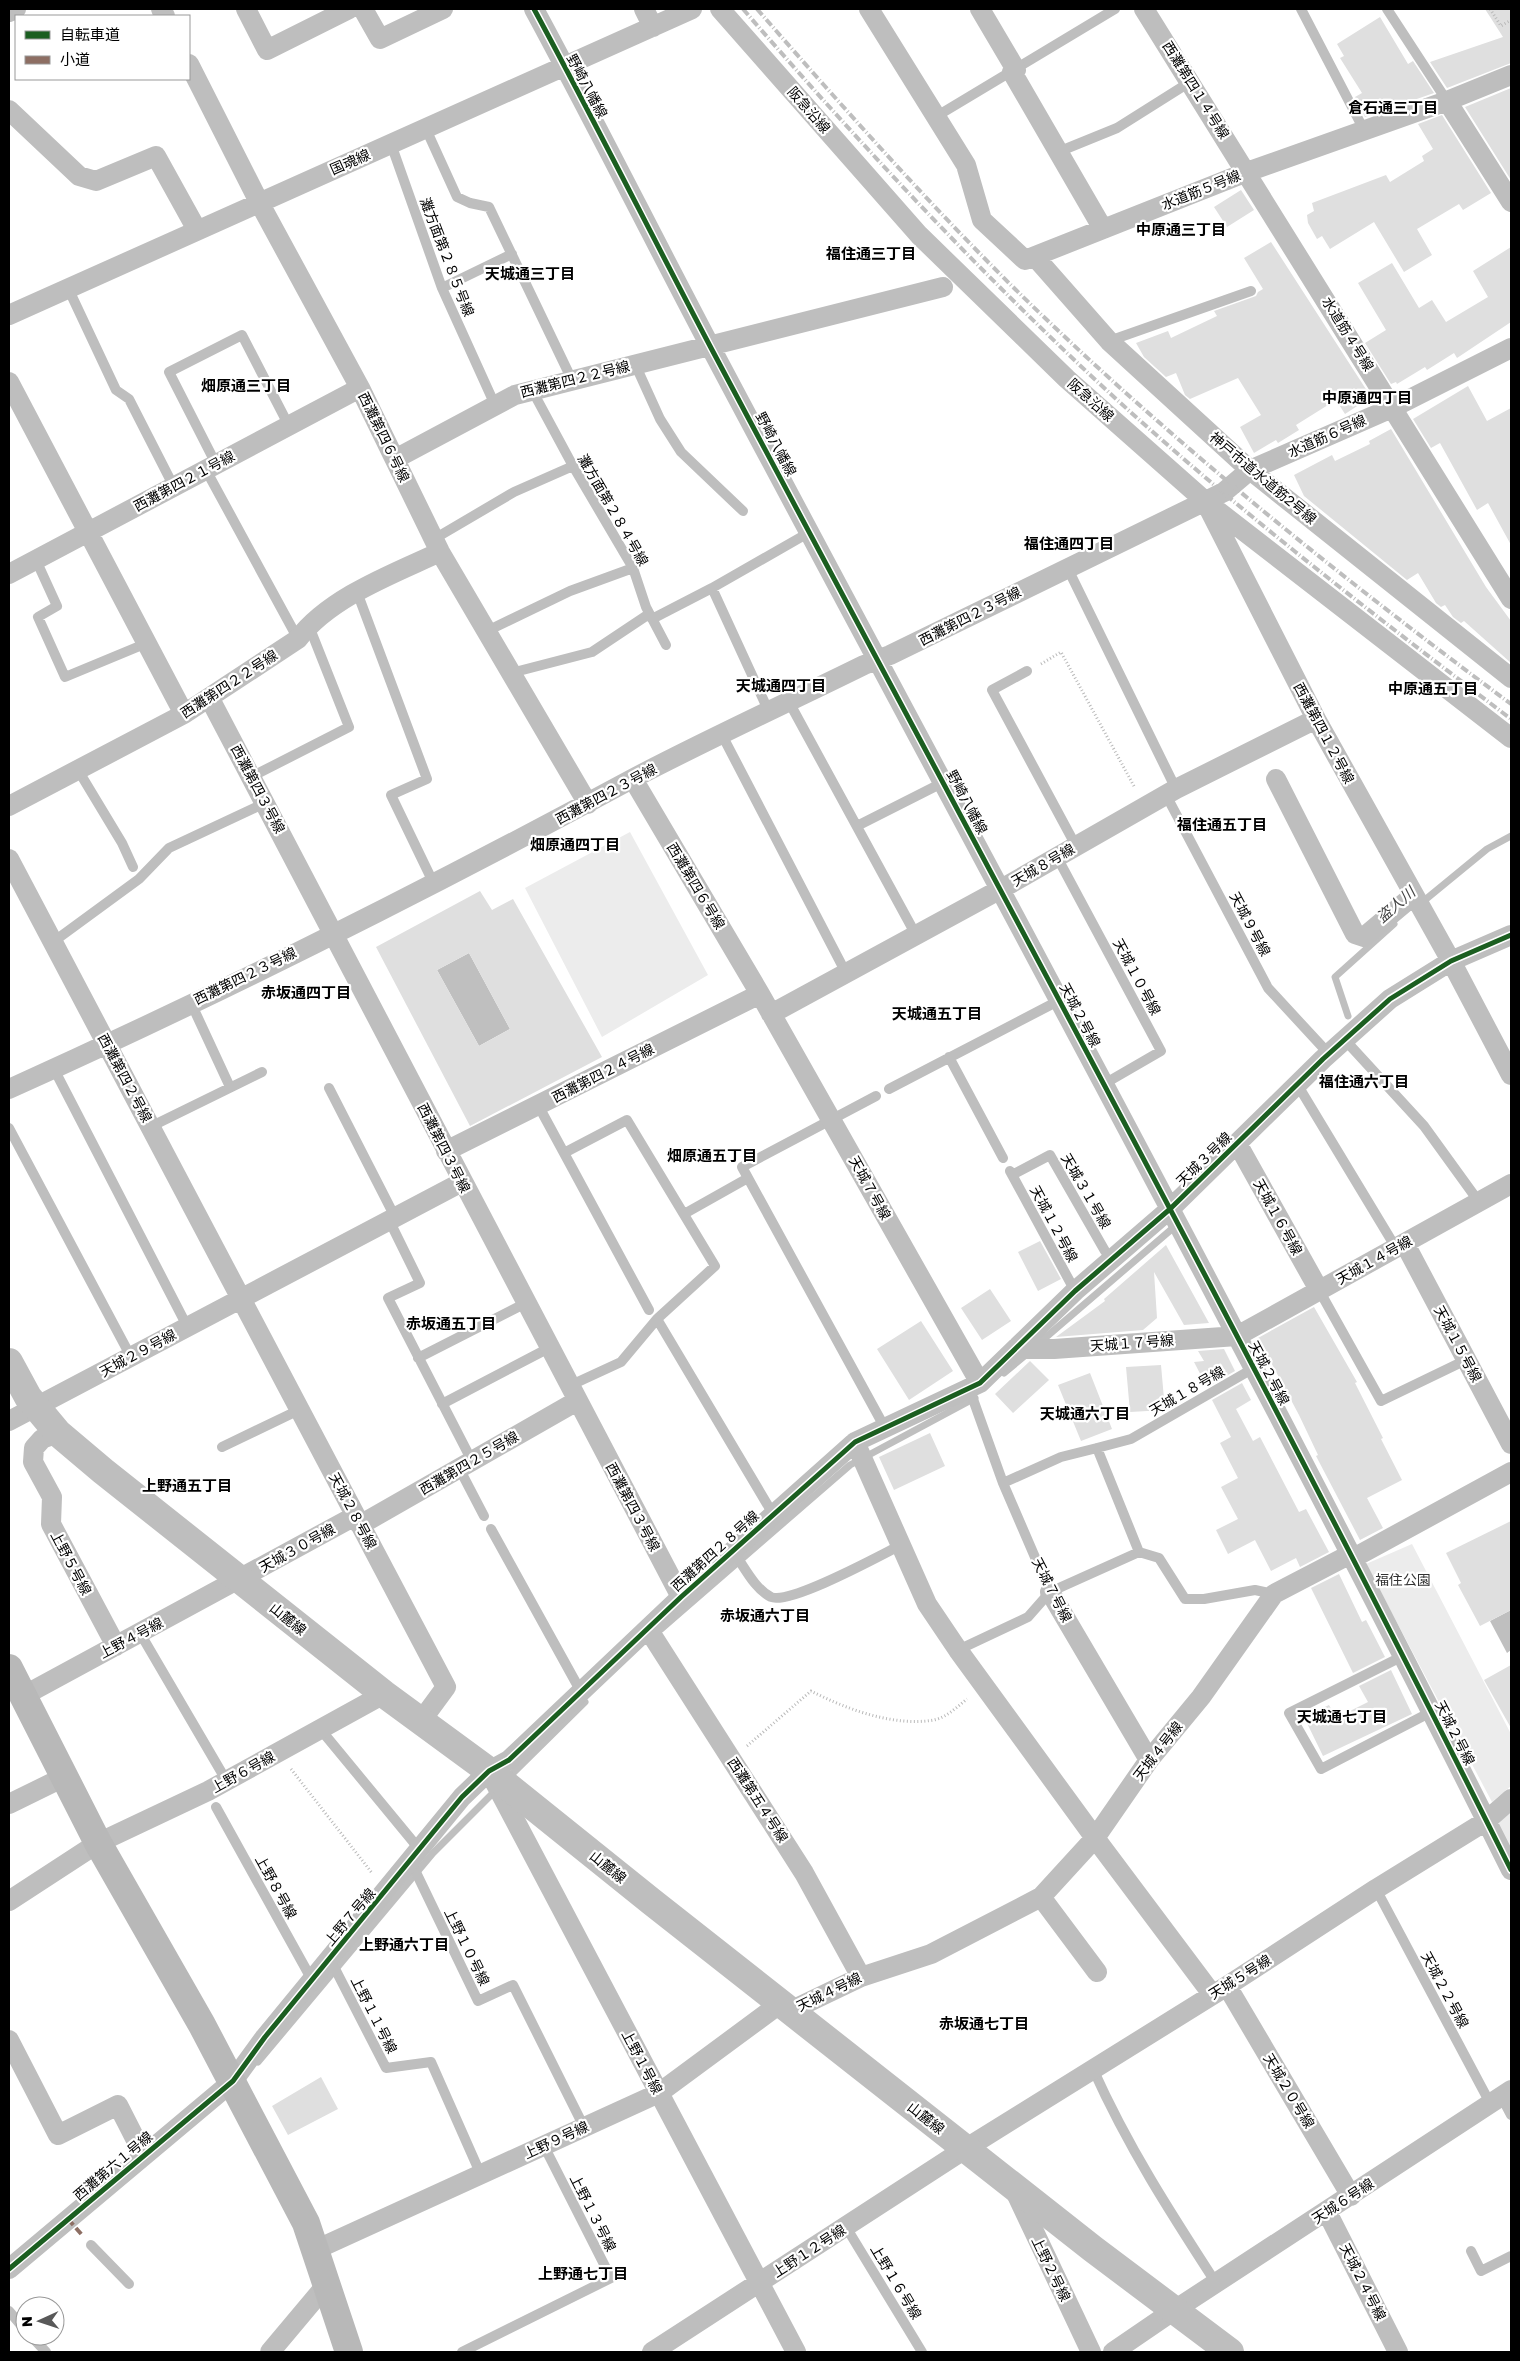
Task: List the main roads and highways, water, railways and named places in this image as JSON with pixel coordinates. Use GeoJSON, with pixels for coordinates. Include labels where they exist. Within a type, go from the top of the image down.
{"type":"FeatureCollection","features":[{"type":"Feature","properties":{"kind":"main road","name":"山麓線"},"geometry":{"type":"LineString","coordinates":[[9,1362],[28,1397],[58,1433],[384,1694],[421,1721],[1012,2185],[1230,2352]]}},
{"type":"Feature","properties":{"kind":"waterway","name":"盗人川"},"geometry":{"type":"LineString","coordinates":[[1420,904],[1487,849],[1511,836]]}},
{"type":"Feature","properties":{"kind":"waterway","name":"盗人川"},"geometry":{"type":"LineString","coordinates":[[1348,1016],[1335,977],[1394,924]]}},
{"type":"Feature","properties":{"kind":"waterway"},"geometry":{"type":"LineString","coordinates":[[1038,1344],[1173,1228]]}},
{"type":"Feature","properties":{"kind":"waterway"},"geometry":{"type":"LineString","coordinates":[[1004,1373],[1028,1353]]}},
{"type":"Feature","properties":{"kind":"waterway"},"geometry":{"type":"LineString","coordinates":[[661,1629],[850,1465],[975,1398]]}},
{"type":"Feature","properties":{"kind":"waterway"},"geometry":{"type":"LineString","coordinates":[[507,1779],[585,1702]]}},
{"type":"Feature","properties":{"kind":"waterway"},"geometry":{"type":"LineString","coordinates":[[258,2062],[433,1853],[496,1790]]}},
{"type":"Feature","properties":{"kind":"railway"},"geometry":{"type":"LineString","coordinates":[[743,9],[911,195],[998,285],[1087,372],[1241,508],[1348,594],[1511,719]]}},
{"type":"Feature","properties":{"kind":"railway"},"geometry":{"type":"LineString","coordinates":[[757,9],[852,117],[949,222],[1074,346],[1195,454],[1319,557],[1511,704]]}},
{"type":"Feature","properties":{"kind":"district","name":"倉石通三丁目"},"geometry":{"type":"Point","coordinates":[1393,108]}},
{"type":"Feature","properties":{"kind":"district","name":"中原通三丁目"},"geometry":{"type":"Point","coordinates":[1181,230]}},
{"type":"Feature","properties":{"kind":"district","name":"福住通三丁目"},"geometry":{"type":"Point","coordinates":[871,254]}},
{"type":"Feature","properties":{"kind":"district","name":"天城通三丁目"},"geometry":{"type":"Point","coordinates":[530,274]}},
{"type":"Feature","properties":{"kind":"district","name":"畑原通三丁目"},"geometry":{"type":"Point","coordinates":[246,386]}},
{"type":"Feature","properties":{"kind":"district","name":"中原通四丁目"},"geometry":{"type":"Point","coordinates":[1367,398]}},
{"type":"Feature","properties":{"kind":"district","name":"福住通四丁目"},"geometry":{"type":"Point","coordinates":[1069,544]}},
{"type":"Feature","properties":{"kind":"district","name":"天城通四丁目"},"geometry":{"type":"Point","coordinates":[781,686]}},
{"type":"Feature","properties":{"kind":"district","name":"中原通五丁目"},"geometry":{"type":"Point","coordinates":[1433,689]}},
{"type":"Feature","properties":{"kind":"district","name":"福住通五丁目"},"geometry":{"type":"Point","coordinates":[1222,825]}},
{"type":"Feature","properties":{"kind":"district","name":"畑原通四丁目"},"geometry":{"type":"Point","coordinates":[575,845]}},
{"type":"Feature","properties":{"kind":"district","name":"赤坂通四丁目"},"geometry":{"type":"Point","coordinates":[306,993]}},
{"type":"Feature","properties":{"kind":"district","name":"天城通五丁目"},"geometry":{"type":"Point","coordinates":[937,1014]}},
{"type":"Feature","properties":{"kind":"district","name":"福住通六丁目"},"geometry":{"type":"Point","coordinates":[1364,1082]}},
{"type":"Feature","properties":{"kind":"district","name":"畑原通五丁目"},"geometry":{"type":"Point","coordinates":[712,1156]}},
{"type":"Feature","properties":{"kind":"district","name":"赤坂通五丁目"},"geometry":{"type":"Point","coordinates":[451,1324]}},
{"type":"Feature","properties":{"kind":"district","name":"天城通六丁目"},"geometry":{"type":"Point","coordinates":[1085,1414]}},
{"type":"Feature","properties":{"kind":"district","name":"上野通五丁目"},"geometry":{"type":"Point","coordinates":[187,1486]}},
{"type":"Feature","properties":{"kind":"district","name":"赤坂通六丁目"},"geometry":{"type":"Point","coordinates":[765,1616]}},
{"type":"Feature","properties":{"kind":"district","name":"天城通七丁目"},"geometry":{"type":"Point","coordinates":[1342,1717]}},
{"type":"Feature","properties":{"kind":"district","name":"上野通六丁目"},"geometry":{"type":"Point","coordinates":[404,1945]}},
{"type":"Feature","properties":{"kind":"district","name":"赤坂通七丁目"},"geometry":{"type":"Point","coordinates":[984,2024]}},
{"type":"Feature","properties":{"kind":"district","name":"上野通七丁目"},"geometry":{"type":"Point","coordinates":[583,2274]}},
{"type":"Feature","properties":{"kind":"park label","name":"福住公園"},"geometry":{"type":"Point","coordinates":[1403,1580]}}]}
